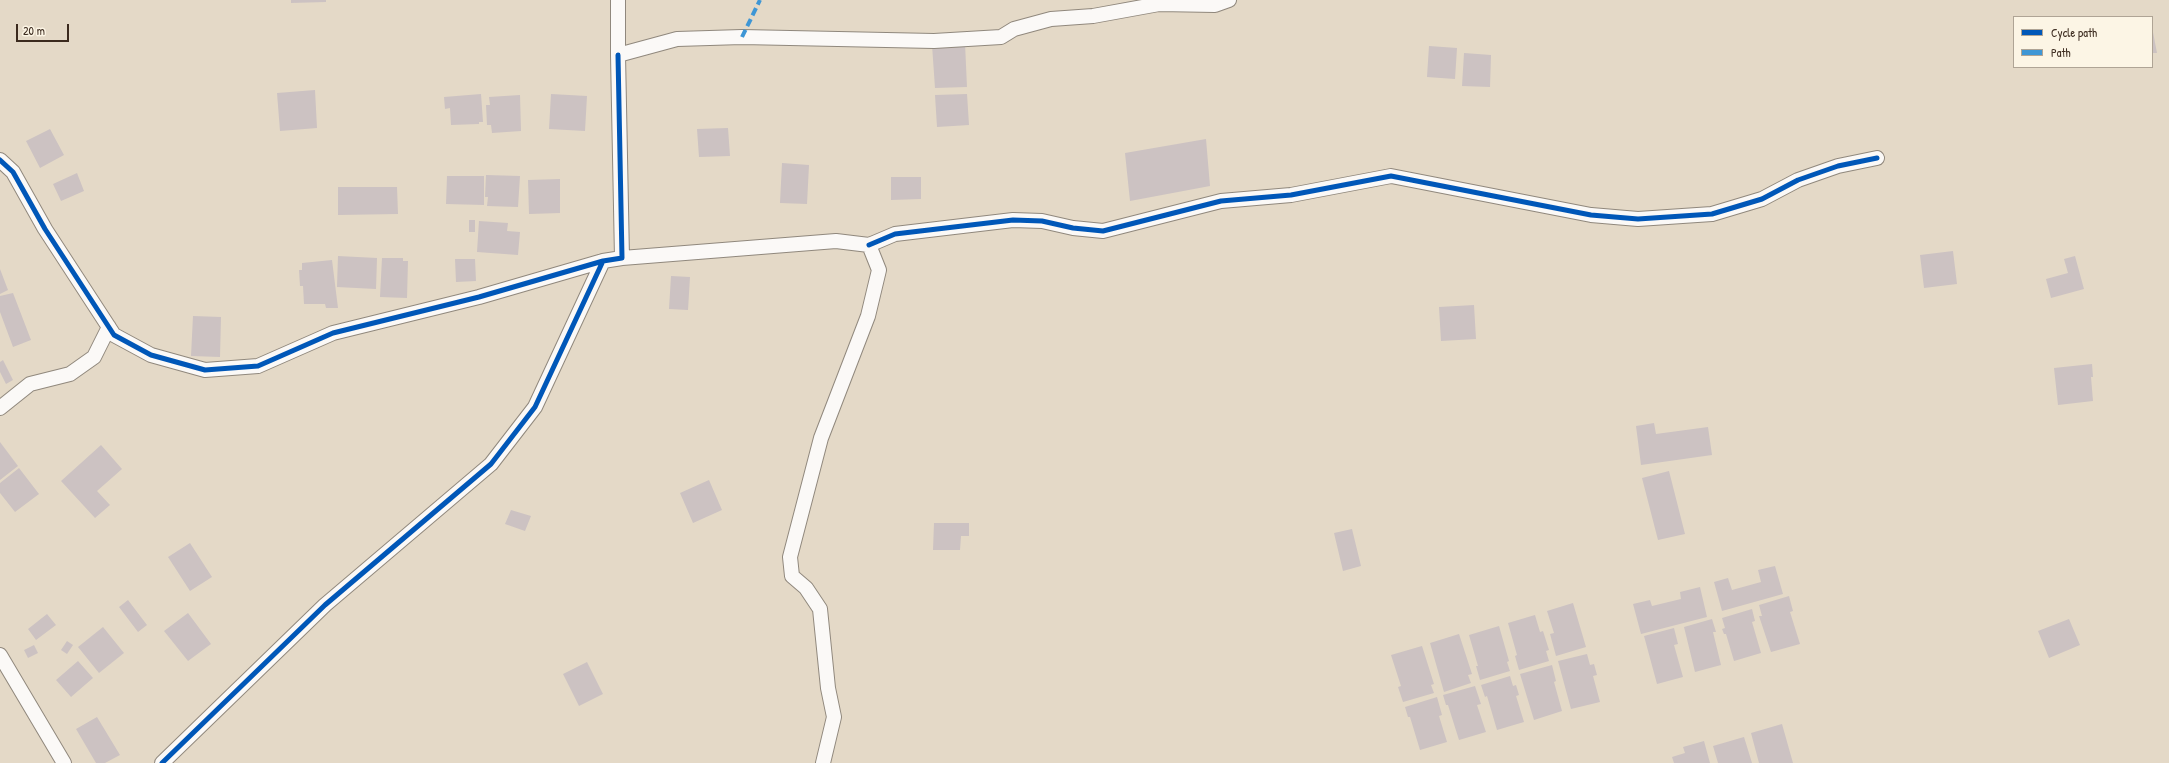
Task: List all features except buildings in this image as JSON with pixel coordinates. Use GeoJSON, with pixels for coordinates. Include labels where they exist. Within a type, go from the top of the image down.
{"type":"FeatureCollection","features":[{"type":"Feature","properties":{"kind":"street"},"geometry":{"type":"LineString","coordinates":[[618,0],[622,258]]}},
{"type":"Feature","properties":{"kind":"street"},"geometry":{"type":"LineString","coordinates":[[618,55],[676,39],[742,38],[934,41],[1001,37],[1014,29],[1051,19],[1093,16],[1159,4],[1215,5],[1229,0]]}},
{"type":"Feature","properties":{"kind":"street"},"geometry":{"type":"LineString","coordinates":[[0,160],[13,172],[45,229],[114,334],[151,355],[205,370],[258,366],[333,333],[479,297],[603,261],[622,258],[836,241],[869,245],[895,234],[1013,220],[1042,221],[1073,228],[1103,231],[1221,202],[1291,195],[1391,176],[1591,215],[1638,219],[1712,214],[1762,199],[1805,177],[1838,166],[1877,158]]}},
{"type":"Feature","properties":{"kind":"street"},"geometry":{"type":"LineString","coordinates":[[823,763],[834,718],[826,674],[820,609],[806,588],[792,576],[790,557],[821,438],[868,316],[878,278],[880,270],[869,245]]}},
{"type":"Feature","properties":{"kind":"street"},"geometry":{"type":"LineString","coordinates":[[162,763],[325,605],[491,464],[535,407],[603,261]]}},
{"type":"Feature","properties":{"kind":"street"},"geometry":{"type":"LineString","coordinates":[[0,408],[30,384],[70,374],[94,357],[109,327]]}},
{"type":"Feature","properties":{"kind":"street"},"geometry":{"type":"LineString","coordinates":[[1,660],[64,763]]}},
{"type":"Feature","properties":{"kind":"marked path"},"geometry":{"type":"LineString","coordinates":[[742,37],[760,0]]}},
{"type":"Feature","properties":{"kind":"cycle path"},"geometry":{"type":"LineString","coordinates":[[162,763],[325,605],[491,464],[535,407],[603,261],[622,258],[618,55]]}},
{"type":"Feature","properties":{"kind":"cycle path"},"geometry":{"type":"LineString","coordinates":[[869,245],[895,234],[1013,220],[1042,221],[1073,228],[1103,231],[1221,201],[1291,195],[1391,176],[1591,215],[1638,219],[1712,214],[1762,199],[1798,180],[1838,166],[1877,158]]}},
{"type":"Feature","properties":{"kind":"cycle path"},"geometry":{"type":"LineString","coordinates":[[0,160],[13,172],[45,229],[114,335],[151,355],[205,370],[258,366],[333,333],[479,297],[603,261]]}}]}
